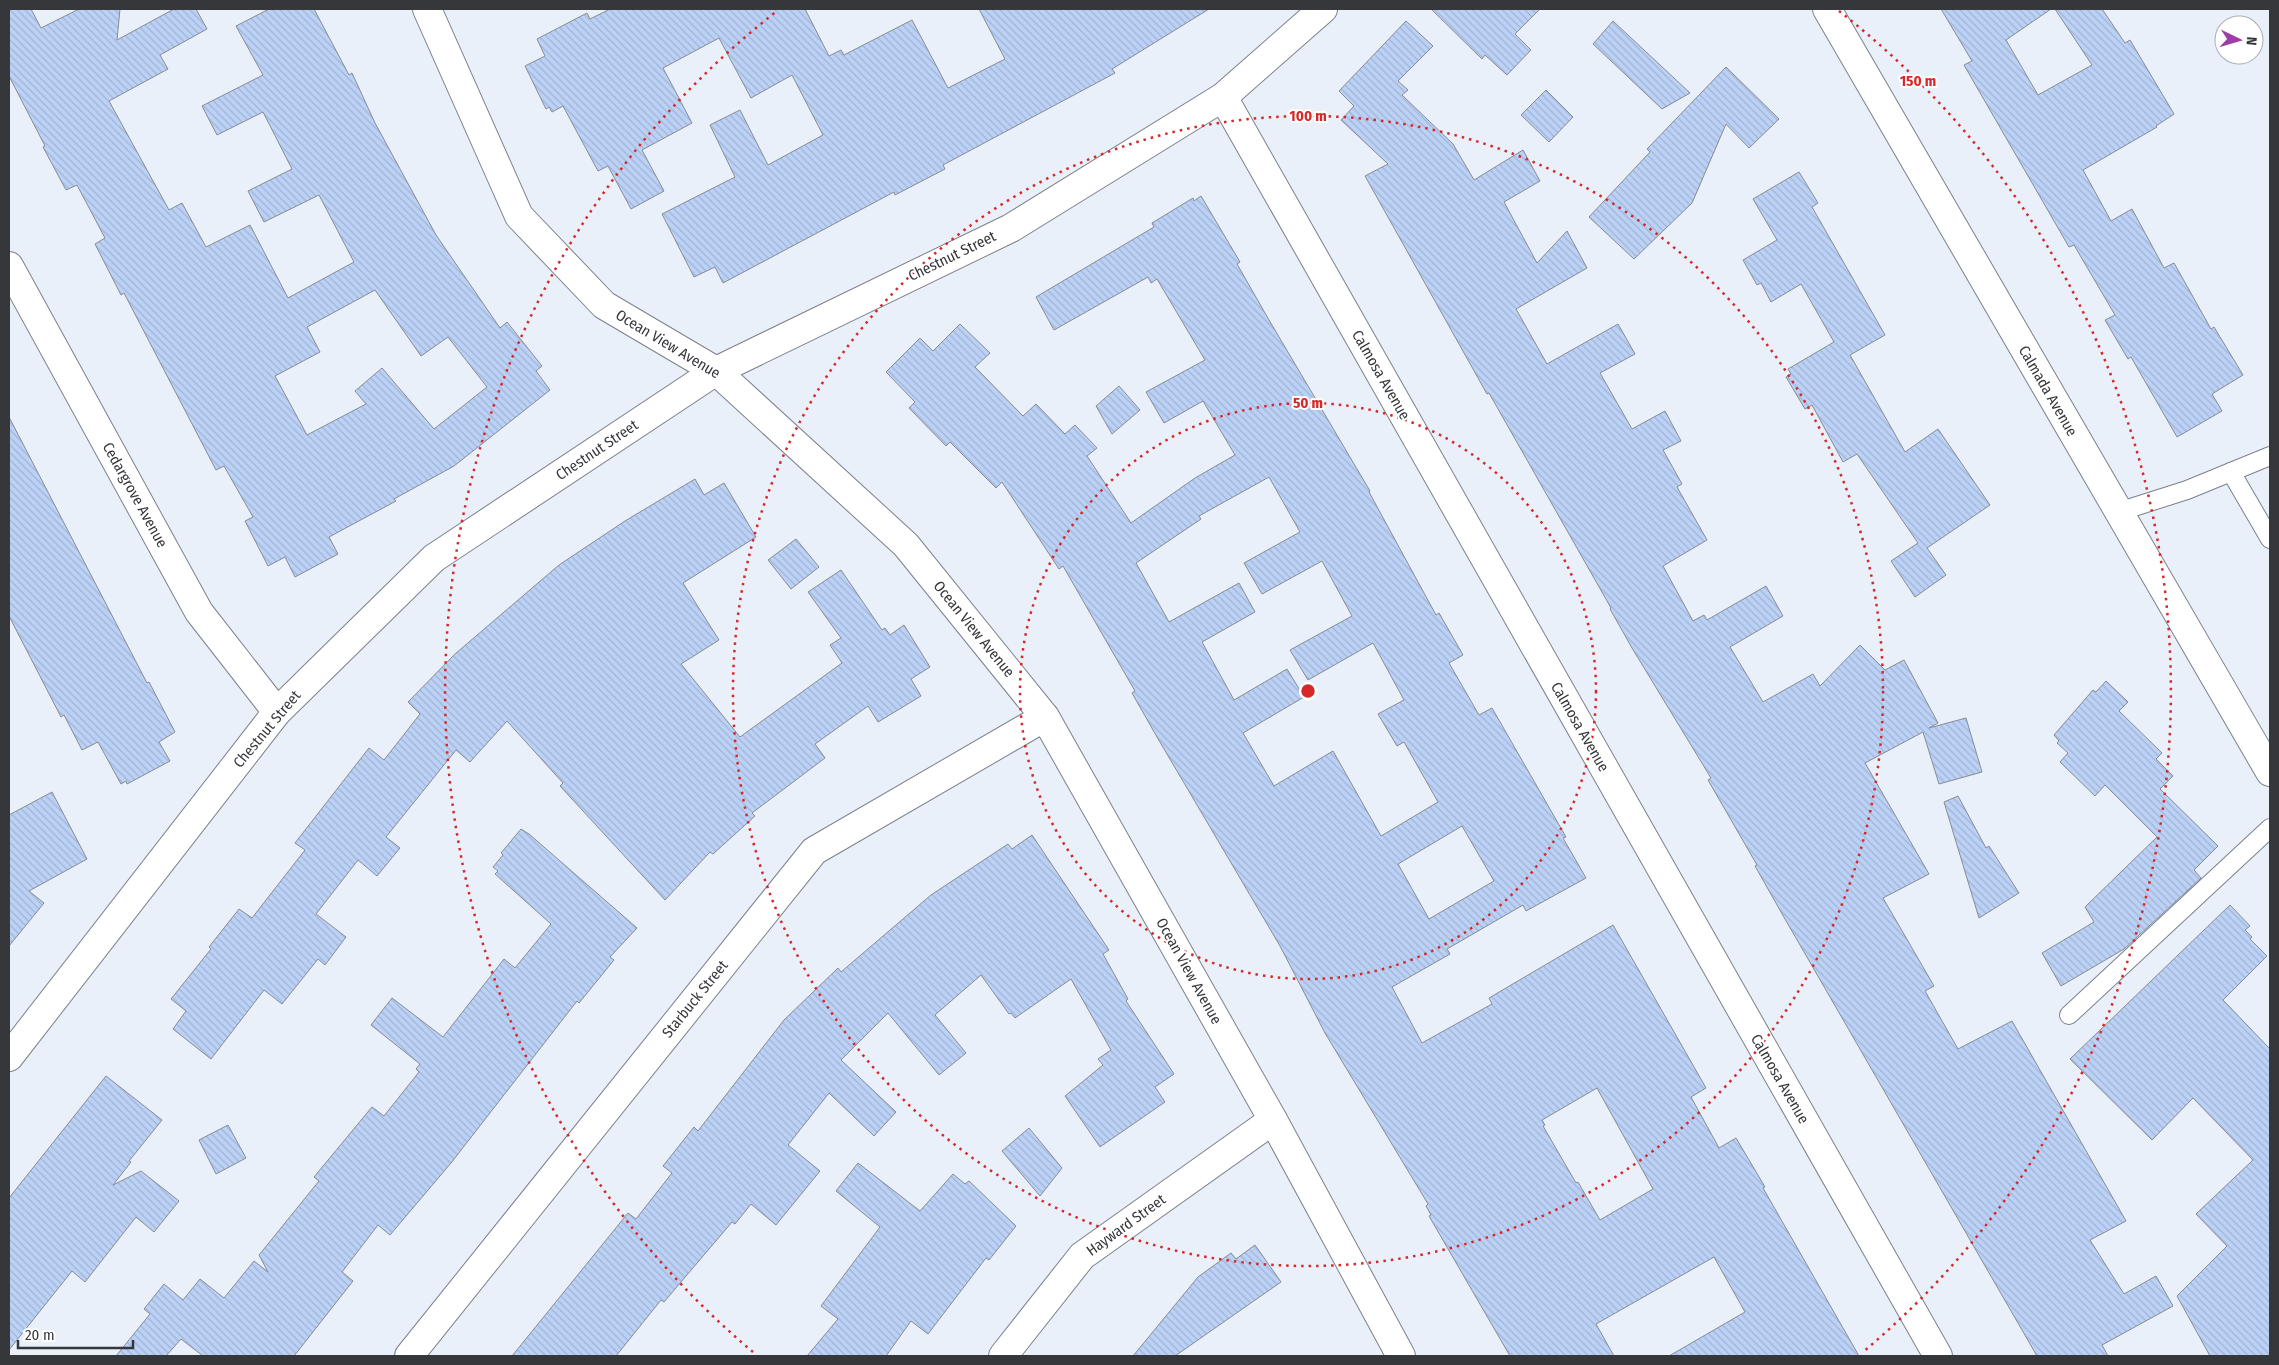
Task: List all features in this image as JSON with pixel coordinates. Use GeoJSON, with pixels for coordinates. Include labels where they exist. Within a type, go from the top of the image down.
{"type":"FeatureCollection","features":[{"type":"Feature","properties":{"kind":"street","name":"Chestnut Street"},"geometry":{"type":"LineString","coordinates":[[9,1057],[277,712],[434,558],[716,371],[1011,228],[1223,97],[1323,9]]}},
{"type":"Feature","properties":{"kind":"street","name":"Calmada Avenue"},"geometry":{"type":"LineString","coordinates":[[1827,9],[2270,772]]}},
{"type":"Feature","properties":{"kind":"street","name":"Ocean View Avenue"},"geometry":{"type":"LineString","coordinates":[[429,10],[519,216],[604,305],[716,371],[906,545],[1046,717],[1273,1120],[1401,1356]]}},
{"type":"Feature","properties":{"kind":"street","name":"Calmosa Avenue"},"geometry":{"type":"LineString","coordinates":[[1223,97],[1938,1356]]}},
{"type":"Feature","properties":{"kind":"street","name":"Cedargrove Avenue"},"geometry":{"type":"LineString","coordinates":[[9,266],[199,612],[277,712]]}},
{"type":"Feature","properties":{"kind":"street","name":"Starbuck Street"},"geometry":{"type":"LineString","coordinates":[[409,1356],[814,851],[1046,717]]}},
{"type":"Feature","properties":{"kind":"street","name":"Hayward Street"},"geometry":{"type":"LineString","coordinates":[[1003,1356],[1082,1256],[1273,1120]]}},
{"type":"Feature","properties":{"kind":"lane"},"geometry":{"type":"LineString","coordinates":[[2118,512],[2187,490],[2270,456]]}},
{"type":"Feature","properties":{"kind":"lane"},"geometry":{"type":"LineString","coordinates":[[2231,472],[2270,538]]}},
{"type":"Feature","properties":{"kind":"lane"},"geometry":{"type":"LineString","coordinates":[[2070,1016],[2270,828]]}},
{"type":"Feature","properties":{"kind":"building"},"geometry":{"type":"Polygon","coordinates":[[[9,9],[31,9],[41,28],[79,9],[120,9],[117,40],[174,9],[196,9],[207,29],[160,55],[168,69],[109,101],[169,210],[182,203],[206,247],[250,225],[288,298],[354,262],[319,195],[264,222],[248,191],[292,169],[263,112],[217,135],[202,106],[263,75],[236,26],[269,9],[314,9],[349,75],[352,73],[375,123],[436,235],[500,328],[507,322],[542,366],[536,371],[550,390],[454,466],[394,499],[396,501],[329,537],[338,554],[295,577],[285,557],[268,566],[245,521],[253,517],[224,466],[216,470],[124,293],[121,295],[95,244],[105,238],[77,185],[66,190],[9,76],[9,9]],[[375,290],[307,327],[320,352],[275,376],[307,435],[366,404],[355,391],[382,368],[434,429],[487,387],[448,337],[421,356],[375,290]]]}},
{"type":"Feature","properties":{"kind":"building"},"geometry":{"type":"Polygon","coordinates":[[[610,9],[805,9],[829,56],[841,50],[844,55],[912,20],[948,88],[1005,59],[979,9],[1209,9],[1112,69],[1115,73],[943,165],[945,169],[895,195],[894,192],[723,283],[715,267],[694,277],[662,214],[735,177],[710,125],[740,110],[768,165],[823,135],[792,75],[751,98],[719,38],[663,68],[692,123],[642,150],[664,191],[631,209],[608,166],[598,171],[563,106],[552,112],[549,107],[546,109],[525,66],[545,56],[537,39],[587,13],[590,19],[610,9]]]}},
{"type":"Feature","properties":{"kind":"building"},"geometry":{"type":"Polygon","coordinates":[[[1431,9],[1540,9],[1515,34],[1531,50],[1507,75],[1485,55],[1482,59],[1431,9]]]}},
{"type":"Feature","properties":{"kind":"building"},"geometry":{"type":"Polygon","coordinates":[[[1941,9],[2051,9],[2006,40],[2038,95],[2092,65],[2055,9],[2102,9],[2125,43],[2130,40],[2174,114],[2157,127],[2083,170],[2111,221],[2132,209],[2164,268],[2174,263],[2211,329],[2214,327],[2243,375],[2212,394],[2222,411],[2177,437],[2131,357],[2128,359],[2105,320],[2115,315],[2074,245],[2069,247],[1964,65],[1972,61],[1941,9]]]}},
{"type":"Feature","properties":{"kind":"building"},"geometry":{"type":"Polygon","coordinates":[[[1406,21],[1433,46],[1398,81],[1408,90],[1402,95],[1453,144],[1474,180],[1523,150],[1540,181],[1504,202],[1537,263],[1567,231],[1587,268],[1516,309],[1547,364],[1618,324],[1635,354],[1600,373],[1632,429],[1665,411],[1681,441],[1663,450],[1682,484],[1677,487],[1707,540],[1663,566],[1693,621],[1704,615],[1707,620],[1766,586],[1783,616],[1730,647],[1763,702],[1813,674],[1820,686],[1860,645],[1885,670],[1904,660],[1938,723],[1929,728],[1966,718],[1982,772],[1939,784],[1923,732],[1865,763],[1929,874],[1883,898],[1934,986],[1925,991],[1958,1049],[2012,1021],[2126,1221],[2090,1240],[2124,1294],[2156,1276],[2173,1306],[2102,1345],[2108,1356],[2037,1356],[1755,866],[1757,865],[1708,780],[1711,778],[1632,648],[1365,176],[1388,164],[1341,120],[1354,106],[1339,91],[1406,21]]]}},
{"type":"Feature","properties":{"kind":"building"},"geometry":{"type":"Polygon","coordinates":[[[1613,21],[1690,93],[1662,109],[1593,44],[1613,21]]]}},
{"type":"Feature","properties":{"kind":"building"},"geometry":{"type":"Polygon","coordinates":[[[1726,67],[1779,119],[1749,148],[1726,124],[1692,203],[1634,259],[1589,217],[1650,152],[1647,149],[1726,67]]]}},
{"type":"Feature","properties":{"kind":"building"},"geometry":{"type":"Polygon","coordinates":[[[1546,90],[1573,117],[1549,142],[1521,115],[1546,90]]]}},
{"type":"Feature","properties":{"kind":"building"},"geometry":{"type":"Polygon","coordinates":[[[1799,172],[1818,203],[1812,207],[1885,335],[1850,355],[1905,452],[1938,429],[1990,505],[1927,548],[1946,575],[1915,597],[1891,561],[1918,543],[1857,454],[1843,462],[1812,405],[1805,409],[1786,377],[1791,374],[1788,369],[1834,342],[1801,284],[1771,302],[1761,283],[1757,285],[1743,260],[1777,240],[1753,199],[1799,172]]]}},
{"type":"Feature","properties":{"kind":"building"},"geometry":{"type":"Polygon","coordinates":[[[1201,196],[1240,262],[1237,264],[1269,320],[1370,491],[1436,615],[1439,613],[1463,655],[1449,663],[1479,715],[1492,708],[1566,837],[1563,838],[1586,878],[1526,911],[1523,905],[1447,949],[1450,954],[1392,987],[1422,1043],[1492,1004],[1489,998],[1613,925],[1706,1088],[1691,1097],[1719,1148],[1736,1138],[1859,1356],[1669,1356],[1745,1312],[1714,1257],[1596,1324],[1614,1356],[1510,1356],[1429,1216],[1431,1215],[1426,1206],[1428,1204],[1325,1033],[1280,946],[1157,737],[1132,693],[1135,691],[1063,566],[1059,569],[1002,482],[996,488],[950,442],[946,446],[909,408],[915,402],[886,372],[920,338],[933,351],[960,324],[990,353],[975,367],[1023,416],[1036,404],[1065,434],[1075,425],[1097,448],[1087,456],[1131,523],[1195,478],[1235,455],[1203,401],[1164,423],[1146,392],[1205,360],[1157,279],[1151,283],[1148,277],[1054,330],[1036,297],[1154,227],[1152,223],[1193,198],[1194,201],[1201,196]],[[1269,477],[1199,516],[1201,519],[1136,563],[1169,622],[1239,583],[1255,612],[1202,642],[1234,700],[1287,669],[1304,697],[1243,733],[1274,786],[1333,751],[1381,836],[1438,802],[1404,742],[1397,746],[1378,714],[1404,700],[1373,643],[1308,680],[1290,650],[1352,616],[1322,561],[1262,594],[1244,563],[1300,532],[1269,477]],[[1462,826],[1398,864],[1429,919],[1494,881],[1462,826]],[[1597,1088],[1542,1120],[1545,1125],[1543,1126],[1576,1183],[1578,1182],[1600,1220],[1653,1189],[1597,1088]]]}},
{"type":"Feature","properties":{"kind":"building"},"geometry":{"type":"Polygon","coordinates":[[[1119,386],[1140,410],[1112,434],[1096,406],[1119,386]]]}},
{"type":"Feature","properties":{"kind":"building"},"geometry":{"type":"Polygon","coordinates":[[[9,417],[147,683],[149,682],[175,732],[159,742],[170,761],[127,784],[126,781],[121,784],[98,742],[82,750],[64,715],[61,717],[9,616],[9,417]]]}},
{"type":"Feature","properties":{"kind":"building"},"geometry":{"type":"Polygon","coordinates":[[[695,479],[704,495],[724,483],[756,537],[683,583],[719,640],[681,664],[740,737],[842,663],[830,645],[841,638],[808,592],[841,570],[882,630],[885,628],[890,635],[904,625],[930,667],[911,679],[921,696],[878,722],[868,706],[815,744],[825,758],[752,813],[755,816],[713,854],[710,852],[665,900],[560,786],[563,783],[507,721],[470,762],[456,750],[386,837],[400,848],[377,876],[358,860],[316,914],[346,937],[325,965],[318,959],[282,1004],[264,990],[211,1059],[173,1029],[186,1011],[171,999],[211,949],[209,947],[239,909],[252,918],[305,850],[295,843],[369,748],[384,760],[420,714],[408,702],[455,654],[559,565],[625,521],[695,479]]]}},
{"type":"Feature","properties":{"kind":"building"},"geometry":{"type":"Polygon","coordinates":[[[796,539],[819,567],[791,589],[768,560],[796,539]]]}},
{"type":"Feature","properties":{"kind":"building"},"geometry":{"type":"Polygon","coordinates":[[[2106,681],[2128,702],[2119,711],[2162,753],[2156,759],[2173,776],[2160,789],[2218,846],[2194,870],[2201,878],[2124,949],[2061,986],[2042,953],[2094,922],[2085,907],[2157,837],[2105,785],[2095,796],[2060,762],[2068,753],[2057,743],[2059,741],[2054,735],[2093,690],[2096,692],[2106,681]]]}},
{"type":"Feature","properties":{"kind":"building"},"geometry":{"type":"Polygon","coordinates":[[[52,792],[87,859],[29,891],[44,903],[9,946],[9,815],[52,792]]]}},
{"type":"Feature","properties":{"kind":"building"},"geometry":{"type":"Polygon","coordinates":[[[1958,796],[1986,848],[1989,846],[2019,893],[1979,918],[1944,802],[1958,796]]]}},
{"type":"Feature","properties":{"kind":"building"},"geometry":{"type":"Polygon","coordinates":[[[521,829],[637,928],[610,957],[614,960],[579,1003],[577,1001],[451,1163],[390,1235],[378,1225],[342,1272],[353,1281],[294,1356],[203,1356],[181,1339],[166,1356],[116,1356],[150,1314],[144,1309],[164,1284],[183,1300],[200,1279],[224,1298],[254,1261],[268,1272],[259,1255],[319,1181],[314,1177],[372,1107],[384,1116],[419,1072],[416,1069],[420,1064],[371,1025],[392,998],[443,1037],[504,959],[515,968],[551,924],[495,874],[498,871],[493,867],[503,855],[501,853],[521,829]]]}},
{"type":"Feature","properties":{"kind":"building"},"geometry":{"type":"Polygon","coordinates":[[[1032,835],[1109,950],[1103,954],[1128,999],[1126,1001],[1174,1074],[1155,1087],[1165,1102],[1100,1147],[1065,1096],[1103,1065],[1098,1059],[1111,1050],[1071,979],[1015,1018],[1011,1013],[1009,1014],[981,975],[935,1015],[966,1053],[939,1075],[888,1013],[841,1060],[896,1112],[874,1136],[829,1093],[788,1145],[820,1171],[776,1225],[751,1204],[735,1224],[732,1222],[664,1302],[661,1300],[616,1356],[512,1356],[628,1213],[636,1219],[672,1173],[663,1166],[694,1127],[698,1131],[784,1020],[838,968],[841,972],[931,895],[1008,844],[1012,849],[1032,835]]]}},
{"type":"Feature","properties":{"kind":"building"},"geometry":{"type":"Polygon","coordinates":[[[2230,905],[2250,926],[2245,930],[2252,937],[2250,939],[2267,956],[2223,1000],[2270,1049],[2270,1356],[2210,1356],[2177,1296],[2227,1246],[2196,1214],[2253,1160],[2193,1098],[2152,1140],[2070,1059],[2230,905]]]}},
{"type":"Feature","properties":{"kind":"building"},"geometry":{"type":"Polygon","coordinates":[[[106,1076],[162,1120],[129,1161],[131,1162],[113,1185],[141,1171],[179,1201],[154,1232],[136,1217],[85,1282],[72,1271],[9,1350],[9,1198],[106,1076]]]}},
{"type":"Feature","properties":{"kind":"building"},"geometry":{"type":"Polygon","coordinates":[[[228,1125],[246,1158],[216,1174],[199,1140],[228,1125]]]}},
{"type":"Feature","properties":{"kind":"building"},"geometry":{"type":"Polygon","coordinates":[[[1029,1128],[1062,1168],[1040,1196],[1002,1151],[1029,1128]]]}},
{"type":"Feature","properties":{"kind":"building"},"geometry":{"type":"Polygon","coordinates":[[[858,1163],[920,1211],[953,1174],[965,1184],[969,1181],[1016,1226],[989,1260],[986,1258],[928,1334],[911,1321],[886,1356],[807,1356],[838,1319],[821,1306],[880,1227],[836,1191],[858,1163]]]}},
{"type":"Feature","properties":{"kind":"building"},"geometry":{"type":"Polygon","coordinates":[[[1255,1245],[1281,1282],[1175,1356],[1133,1356],[1198,1277],[1231,1253],[1236,1259],[1255,1245]]]}}]}
